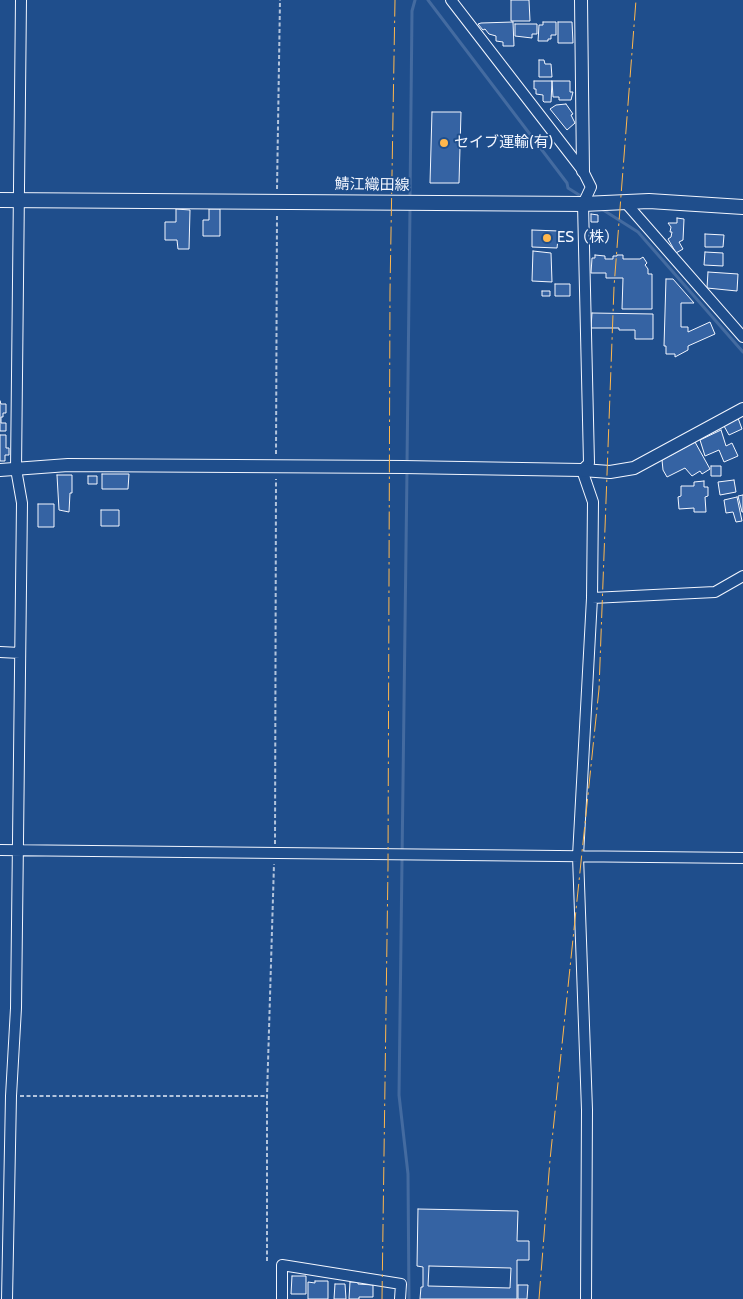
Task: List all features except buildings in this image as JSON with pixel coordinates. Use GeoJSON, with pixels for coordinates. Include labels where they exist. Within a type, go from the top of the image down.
{"type":"FeatureCollection","features":[{"type":"Feature","properties":{"kind":"main road","name":"鯖江織田線"},"geometry":{"type":"LineString","coordinates":[[0,200],[277,200],[583,204],[648,201],[743,207]]}},
{"type":"Feature","properties":{"kind":"street"},"geometry":{"type":"LineString","coordinates":[[7,1299],[11,1096],[16,1008],[22,503],[16,469],[21,0]]}},
{"type":"Feature","properties":{"kind":"street"},"geometry":{"type":"LineString","coordinates":[[451,0],[584,171],[591,187],[583,204],[589,463],[582,470]]}},
{"type":"Feature","properties":{"kind":"street"},"geometry":{"type":"LineString","coordinates":[[581,0],[584,171]]}},
{"type":"Feature","properties":{"kind":"street"},"geometry":{"type":"LineString","coordinates":[[625,202],[743,337]]}},
{"type":"Feature","properties":{"kind":"street"},"geometry":{"type":"LineString","coordinates":[[0,470],[68,465],[408,467],[610,472],[634,468],[743,409]]}},
{"type":"Feature","properties":{"kind":"street"},"geometry":{"type":"LineString","coordinates":[[582,470],[593,502],[592,598],[578,856],[586,1110],[586,1299]]}},
{"type":"Feature","properties":{"kind":"street"},"geometry":{"type":"LineString","coordinates":[[592,598],[715,592],[743,576]]}},
{"type":"Feature","properties":{"kind":"street"},"geometry":{"type":"LineString","coordinates":[[0,652],[20,653]]}},
{"type":"Feature","properties":{"kind":"street"},"geometry":{"type":"LineString","coordinates":[[0,850],[743,858]]}},
{"type":"Feature","properties":{"kind":"street"},"geometry":{"type":"LineString","coordinates":[[282,1299],[282,1265],[401,1284],[400,1299]]}},
{"type":"Feature","properties":{"kind":"path"},"geometry":{"type":"LineString","coordinates":[[267,1261],[267,1096],[274,853],[277,200],[280,0]]}},
{"type":"Feature","properties":{"kind":"path"},"geometry":{"type":"LineString","coordinates":[[11,1096],[267,1096]]}},
{"type":"Feature","properties":{"kind":"waterway"},"geometry":{"type":"LineString","coordinates":[[410,199],[412,11],[415,0]]}},
{"type":"Feature","properties":{"kind":"waterway"},"geometry":{"type":"LineString","coordinates":[[428,0],[567,183],[568,188],[584,198]]}},
{"type":"Feature","properties":{"kind":"waterway"},"geometry":{"type":"LineString","coordinates":[[407,464],[410,208]]}},
{"type":"Feature","properties":{"kind":"waterway"},"geometry":{"type":"LineString","coordinates":[[600,208],[638,232],[743,352]]}},
{"type":"Feature","properties":{"kind":"waterway"},"geometry":{"type":"LineString","coordinates":[[407,470],[399,1095],[408,1174],[409,1299]]}},
{"type":"Feature","properties":{"kind":"power"},"geometry":{"type":"LineString","coordinates":[[382,1299],[388,867],[390,291],[395,0]]}},
{"type":"Feature","properties":{"kind":"power"},"geometry":{"type":"LineString","coordinates":[[539,1299],[550,1160],[599,689],[614,287],[636,0]]}},
{"type":"Feature","properties":{"kind":"place","name":"セイブ運輸(有)"},"geometry":{"type":"Point","coordinates":[444,143]}},
{"type":"Feature","properties":{"kind":"place","name":"ES（株）"},"geometry":{"type":"Point","coordinates":[547,238]}}]}
